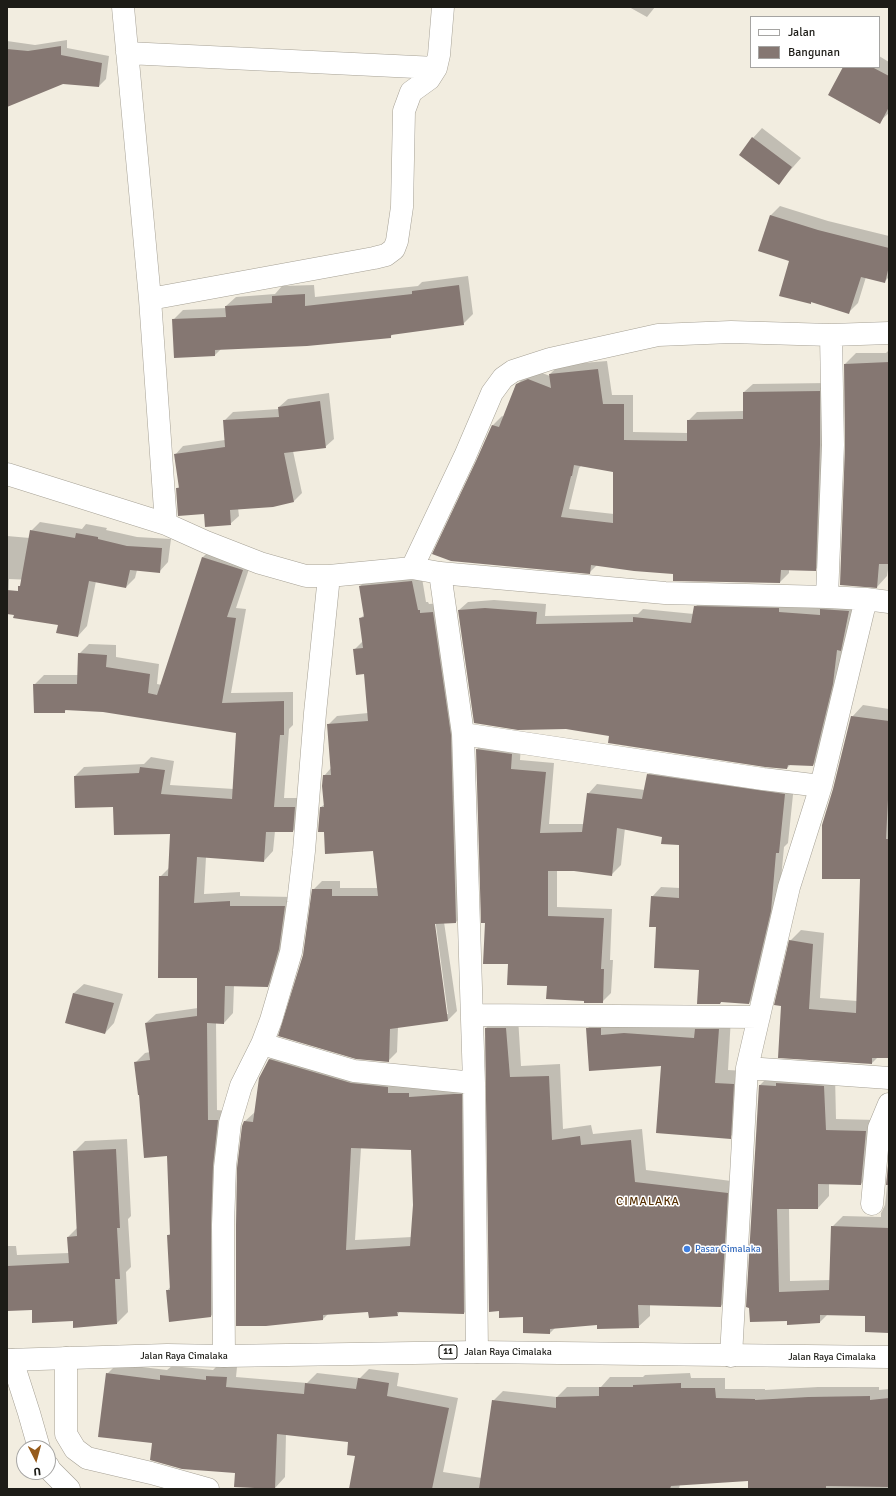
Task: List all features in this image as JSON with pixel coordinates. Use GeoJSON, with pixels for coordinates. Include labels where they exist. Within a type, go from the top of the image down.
{"type":"FeatureCollection","features":[{"type":"Feature","properties":{"kind":"main road"},"geometry":{"type":"LineString","coordinates":[[123,7],[150,299],[166,524]]}},
{"type":"Feature","properties":{"kind":"main road"},"geometry":{"type":"LineString","coordinates":[[150,299],[374,258],[392,251],[397,241],[402,207],[404,111],[411,92],[429,79],[436,68],[439,55],[443,7]]}},
{"type":"Feature","properties":{"kind":"main road"},"geometry":{"type":"LineString","coordinates":[[127,53],[436,68]]}},
{"type":"Feature","properties":{"kind":"main road"},"geometry":{"type":"LineString","coordinates":[[412,568],[465,456],[492,393],[503,378],[513,371],[550,359],[658,335],[731,332],[831,335],[889,333]]}},
{"type":"Feature","properties":{"kind":"main road"},"geometry":{"type":"LineString","coordinates":[[827,597],[833,445],[831,335]]}},
{"type":"Feature","properties":{"kind":"main road"},"geometry":{"type":"LineString","coordinates":[[7,474],[166,524],[206,542],[260,563],[306,576],[329,576],[412,568],[440,573],[665,593],[827,597],[889,602]]}},
{"type":"Feature","properties":{"kind":"main road"},"geometry":{"type":"LineString","coordinates":[[440,573],[463,734],[474,1082],[477,1352]]}},
{"type":"Feature","properties":{"kind":"main road"},"geometry":{"type":"LineString","coordinates":[[224,1356],[223,1225],[225,1167],[230,1123],[241,1086],[262,1044],[271,1020],[291,952],[304,851],[314,713],[329,576]]}},
{"type":"Feature","properties":{"kind":"main road"},"geometry":{"type":"LineString","coordinates":[[731,1356],[747,1068],[789,887],[821,786],[866,599]]}},
{"type":"Feature","properties":{"kind":"main road"},"geometry":{"type":"LineString","coordinates":[[463,734],[763,779],[821,786]]}},
{"type":"Feature","properties":{"kind":"main road"},"geometry":{"type":"LineString","coordinates":[[472,1015],[759,1017]]}},
{"type":"Feature","properties":{"kind":"main road"},"geometry":{"type":"LineString","coordinates":[[262,1044],[354,1071],[474,1082]]}},
{"type":"Feature","properties":{"kind":"main road"},"geometry":{"type":"LineString","coordinates":[[747,1068],[889,1078]]}},
{"type":"Feature","properties":{"kind":"main road"},"geometry":{"type":"LineString","coordinates":[[872,1204],[879,1128],[889,1104]]}},
{"type":"Feature","properties":{"kind":"main road","name":"Jalan Raya Cimalaka"},"geometry":{"type":"LineString","coordinates":[[9,1360],[168,1355],[224,1356],[477,1352],[889,1357]]}},
{"type":"Feature","properties":{"kind":"main road"},"geometry":{"type":"LineString","coordinates":[[66,1358],[66,1434],[75,1449],[87,1458],[151,1473],[208,1489]]}},
{"type":"Feature","properties":{"kind":"main road"},"geometry":{"type":"LineString","coordinates":[[9,1360],[29,1413],[37,1440]]}},
{"type":"Feature","properties":{"kind":"main road"},"geometry":{"type":"LineString","coordinates":[[56,1476],[69,1489]]}},
{"type":"Feature","properties":{"kind":"building"},"geometry":{"type":"Polygon","coordinates":[[[61,46],[61,55],[102,63],[99,87],[63,84],[7,107],[7,49],[28,51],[61,46]]]}},
{"type":"Feature","properties":{"kind":"building"},"geometry":{"type":"Polygon","coordinates":[[[842,68],[874,68],[889,76],[889,107],[880,124],[828,95],[842,68]]]}},
{"type":"Feature","properties":{"kind":"building"},"geometry":{"type":"Polygon","coordinates":[[[752,137],[792,167],[779,185],[739,155],[752,137]]]}},
{"type":"Feature","properties":{"kind":"building"},"geometry":{"type":"Polygon","coordinates":[[[770,215],[818,230],[889,248],[889,266],[885,283],[861,277],[849,314],[811,302],[811,304],[779,296],[789,261],[758,251],[770,215]]]}},
{"type":"Feature","properties":{"kind":"building"},"geometry":{"type":"Polygon","coordinates":[[[459,285],[464,325],[391,335],[391,338],[307,346],[215,350],[215,356],[174,358],[172,319],[226,317],[225,306],[272,303],[272,296],[305,294],[305,306],[412,294],[412,291],[459,285]]]}},
{"type":"Feature","properties":{"kind":"building"},"geometry":{"type":"Polygon","coordinates":[[[889,362],[889,564],[879,564],[877,588],[840,585],[845,445],[844,364],[889,362]]]}},
{"type":"Feature","properties":{"kind":"building"},"geometry":{"type":"Polygon","coordinates":[[[598,369],[603,404],[624,404],[624,440],[687,441],[687,420],[743,419],[743,392],[820,391],[816,571],[781,570],[780,583],[673,581],[673,574],[634,571],[591,565],[590,574],[451,561],[432,554],[492,425],[499,427],[516,384],[528,379],[551,388],[549,374],[598,369]],[[574,465],[561,517],[613,523],[613,472],[574,465]]]}},
{"type":"Feature","properties":{"kind":"building"},"geometry":{"type":"Polygon","coordinates":[[[320,401],[326,448],[284,453],[294,502],[273,507],[230,510],[231,525],[205,527],[204,514],[178,516],[176,488],[179,488],[174,454],[225,447],[223,420],[279,417],[278,407],[320,401]]]}},
{"type":"Feature","properties":{"kind":"building"},"geometry":{"type":"Polygon","coordinates":[[[30,530],[75,538],[76,533],[98,537],[98,539],[127,546],[162,548],[160,573],[130,570],[126,588],[89,581],[78,637],[56,633],[58,625],[13,618],[14,615],[7,614],[7,590],[18,591],[18,586],[20,586],[30,530]]]}},
{"type":"Feature","properties":{"kind":"building"},"geometry":{"type":"Polygon","coordinates":[[[202,557],[243,570],[227,617],[236,618],[222,703],[284,701],[284,735],[280,735],[274,807],[295,807],[293,832],[266,832],[264,862],[197,857],[194,903],[230,901],[230,906],[285,906],[279,949],[268,987],[225,986],[224,1024],[207,1023],[208,1120],[218,1120],[213,1166],[211,1225],[211,1317],[169,1322],[166,1290],[170,1290],[167,1235],[170,1235],[167,1156],[144,1158],[139,1095],[134,1062],[150,1060],[145,1023],[197,1016],[197,978],[158,978],[159,876],[168,876],[170,834],[114,835],[113,807],[75,808],[74,776],[139,773],[140,767],[165,770],[161,794],[232,799],[236,733],[103,712],[65,710],[65,713],[34,713],[33,684],[77,684],[78,653],[107,655],[106,667],[150,674],[148,693],[157,695],[202,557]]]}},
{"type":"Feature","properties":{"kind":"building"},"geometry":{"type":"Polygon","coordinates":[[[412,581],[418,610],[420,610],[420,613],[433,612],[451,735],[456,923],[435,924],[448,1021],[390,1029],[389,1062],[356,1059],[278,1036],[303,955],[312,889],[332,889],[332,896],[378,896],[373,851],[325,854],[324,832],[318,832],[320,807],[324,807],[322,786],[323,775],[331,775],[327,724],[368,721],[364,674],[356,675],[353,649],[363,648],[359,618],[364,617],[359,586],[412,581]]]}},
{"type":"Feature","properties":{"kind":"building"},"geometry":{"type":"Polygon","coordinates":[[[694,606],[779,608],[779,612],[820,615],[820,609],[849,611],[841,651],[837,650],[833,684],[813,766],[788,765],[787,769],[765,767],[608,743],[609,736],[566,729],[518,730],[474,723],[458,610],[485,608],[537,612],[536,624],[633,622],[633,617],[691,623],[694,606]]]}},
{"type":"Feature","properties":{"kind":"building"},"geometry":{"type":"Polygon","coordinates":[[[851,716],[889,721],[889,780],[886,839],[889,839],[889,1058],[872,1058],[872,1064],[778,1058],[781,1006],[774,1005],[789,940],[813,944],[809,1009],[856,1013],[860,879],[822,879],[822,825],[833,789],[851,716]]]}},
{"type":"Feature","properties":{"kind":"building"},"geometry":{"type":"Polygon","coordinates":[[[476,749],[512,754],[511,769],[546,772],[540,833],[582,832],[587,793],[642,799],[647,774],[785,794],[779,853],[776,853],[771,911],[749,1004],[721,1002],[720,1004],[697,1004],[699,970],[654,968],[656,927],[649,927],[651,896],[679,898],[679,845],[661,844],[662,837],[617,828],[612,876],[574,871],[548,871],[548,916],[604,918],[601,969],[604,969],[603,1003],[584,1003],[584,1001],[546,999],[547,986],[507,985],[508,964],[483,964],[485,923],[481,923],[476,749]]]}},
{"type":"Feature","properties":{"kind":"building"},"geometry":{"type":"Polygon","coordinates":[[[73,993],[114,1003],[105,1034],[65,1023],[73,993]]]}},
{"type":"Feature","properties":{"kind":"building"},"geometry":{"type":"Polygon","coordinates":[[[485,1028],[506,1028],[510,1077],[549,1076],[552,1140],[580,1136],[581,1145],[631,1140],[635,1182],[728,1193],[721,1307],[638,1305],[639,1328],[597,1329],[597,1325],[550,1329],[550,1334],[523,1333],[523,1317],[499,1318],[499,1311],[489,1312],[485,1028]]]}},
{"type":"Feature","properties":{"kind":"building"},"geometry":{"type":"Polygon","coordinates":[[[586,1028],[601,1028],[601,1035],[624,1033],[694,1038],[695,1029],[719,1029],[715,1083],[734,1084],[731,1139],[656,1133],[661,1066],[589,1071],[586,1028]]]}},
{"type":"Feature","properties":{"kind":"building"},"geometry":{"type":"Polygon","coordinates":[[[269,1059],[351,1083],[388,1087],[388,1093],[409,1093],[409,1097],[462,1094],[464,1314],[397,1312],[398,1316],[369,1318],[368,1312],[323,1315],[323,1320],[266,1326],[236,1326],[237,1168],[242,1126],[244,1121],[253,1122],[259,1078],[269,1059]],[[351,1148],[346,1250],[410,1246],[413,1205],[411,1150],[351,1148]]]}},
{"type":"Feature","properties":{"kind":"building"},"geometry":{"type":"Polygon","coordinates":[[[776,1083],[824,1086],[826,1130],[866,1131],[861,1185],[818,1184],[818,1209],[777,1209],[779,1292],[829,1290],[831,1226],[889,1228],[889,1333],[865,1332],[865,1316],[820,1315],[820,1323],[787,1325],[787,1321],[750,1322],[749,1308],[746,1307],[759,1085],[776,1086],[776,1083]]]}},
{"type":"Feature","properties":{"kind":"building"},"geometry":{"type":"Polygon","coordinates":[[[116,1149],[120,1228],[117,1228],[120,1279],[115,1279],[117,1324],[73,1328],[73,1321],[32,1323],[32,1310],[7,1311],[7,1266],[69,1263],[67,1237],[77,1236],[73,1151],[116,1149]]]}},
{"type":"Feature","properties":{"kind":"building"},"geometry":{"type":"Polygon","coordinates":[[[889,1156],[889,1185],[886,1185],[889,1156]]]}},
{"type":"Feature","properties":{"kind":"building"},"geometry":{"type":"Polygon","coordinates":[[[106,1373],[160,1380],[160,1375],[206,1380],[206,1376],[227,1377],[226,1387],[304,1394],[305,1383],[356,1389],[358,1378],[389,1383],[387,1396],[449,1408],[432,1489],[349,1489],[355,1456],[347,1455],[348,1442],[277,1434],[275,1489],[234,1487],[235,1473],[182,1469],[150,1460],[152,1443],[98,1437],[106,1373]]]}},
{"type":"Feature","properties":{"kind":"building"},"geometry":{"type":"Polygon","coordinates":[[[681,1383],[681,1388],[715,1388],[716,1398],[755,1400],[870,1396],[870,1400],[889,1398],[889,1487],[826,1486],[826,1489],[748,1489],[748,1481],[671,1486],[670,1489],[479,1489],[492,1400],[556,1408],[556,1397],[599,1396],[599,1387],[633,1387],[633,1385],[681,1383]]]}},
{"type":"Feature","properties":{"kind":"place","name":"Pasar Cimalaka"},"geometry":{"type":"Point","coordinates":[687,1249]}},
{"type":"Feature","properties":{"kind":"district","name":"CIMALAKA"},"geometry":{"type":"Point","coordinates":[648,1202]}}]}
